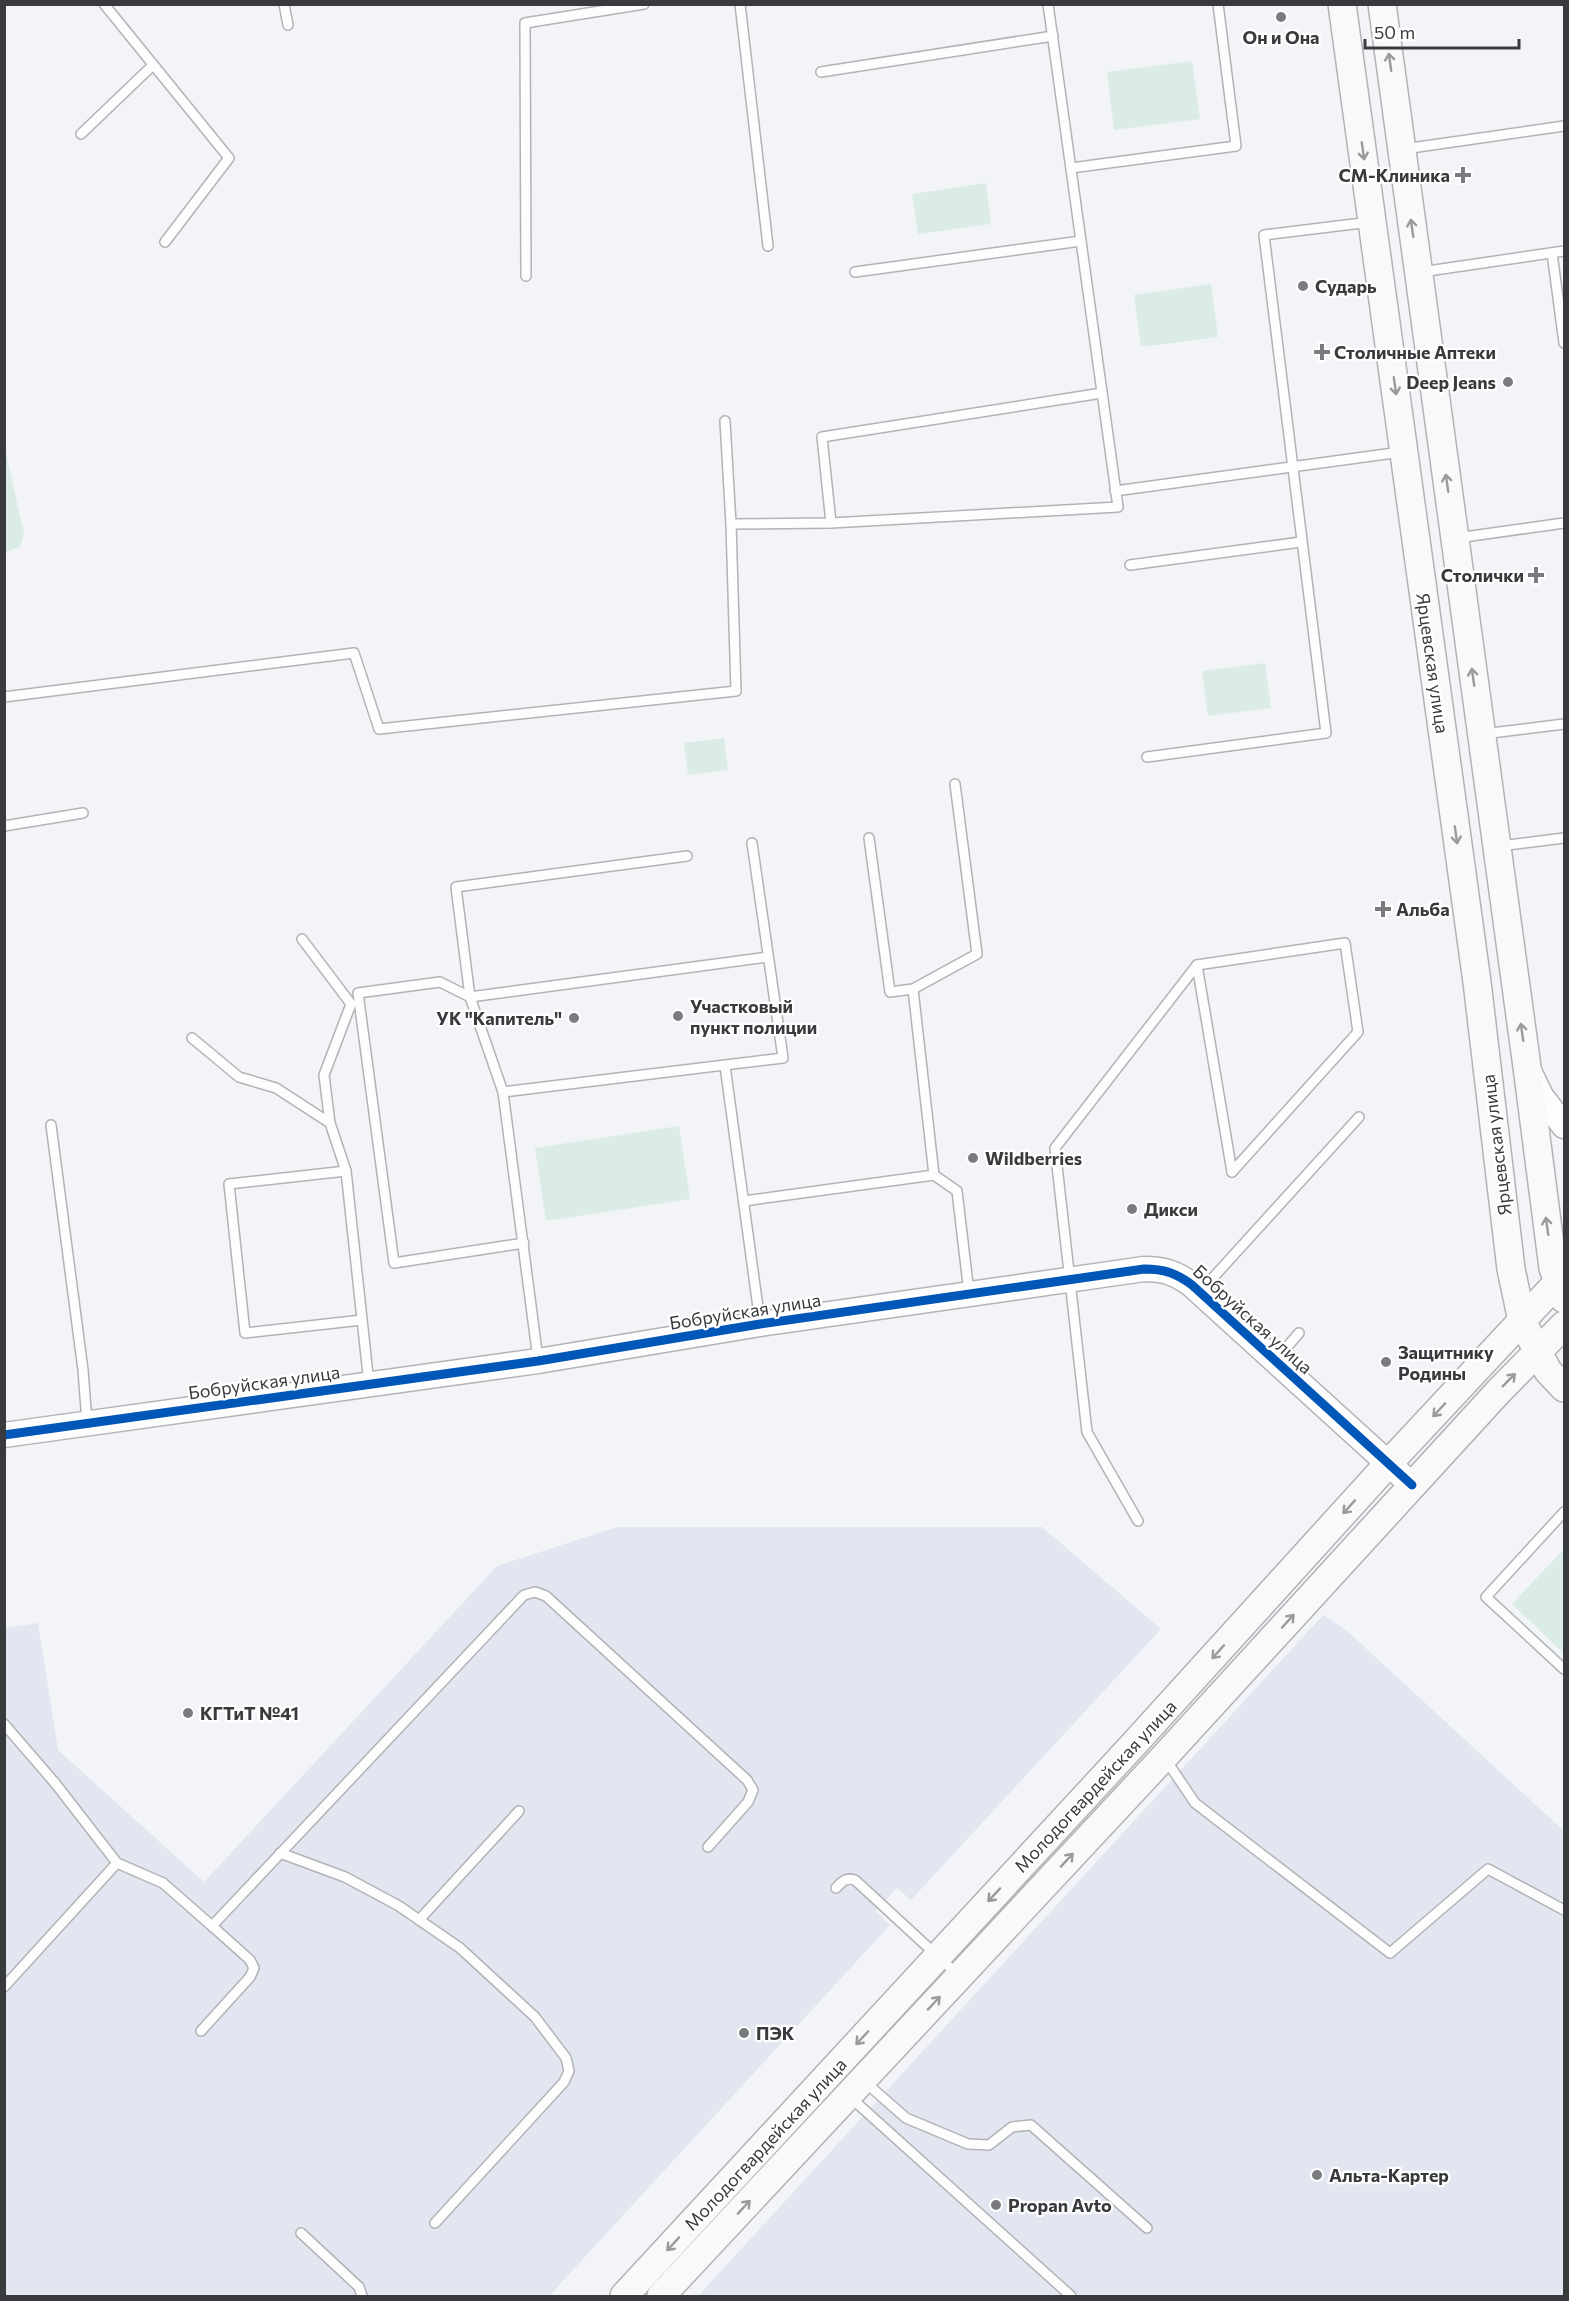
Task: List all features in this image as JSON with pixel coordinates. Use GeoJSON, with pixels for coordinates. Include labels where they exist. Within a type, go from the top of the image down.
{"type":"FeatureCollection","features":[{"type":"Feature","properties":{"kind":"main road","name":"Ярцевская улица"},"geometry":{"type":"LineString","coordinates":[[1342,4],[1475,971],[1507,1245],[1522,1321],[1548,1371],[1564,1388]]}},
{"type":"Feature","properties":{"kind":"main road","name":"Ярцевская улица"},"geometry":{"type":"LineString","coordinates":[[1382,4],[1546,1220],[1562,1286]]}},
{"type":"Feature","properties":{"kind":"main road","name":"Молодогвардейская улица"},"geometry":{"type":"LineString","coordinates":[[624,2296],[1134,1744],[1388,1464],[1522,1321],[1562,1286]]}},
{"type":"Feature","properties":{"kind":"main road","name":"Молодогвардейская улица"},"geometry":{"type":"LineString","coordinates":[[661,2296],[1164,1757],[1412,1485],[1564,1325]]}},
{"type":"Feature","properties":{"kind":"street"},"geometry":{"type":"LineString","coordinates":[[1527,1067],[1541,1096],[1564,1126]]}},
{"type":"Feature","properties":{"kind":"street","name":"Бобруйская улица"},"geometry":{"type":"LineString","coordinates":[[4,1435],[538,1361],[760,1324],[969,1293],[1144,1269],[1163,1269],[1179,1275],[1200,1292],[1412,1485]]}},
{"type":"Feature","properties":{"kind":"lane"},"geometry":{"type":"LineString","coordinates":[[104,4],[229,158],[165,242]]}},
{"type":"Feature","properties":{"kind":"lane"},"geometry":{"type":"LineString","coordinates":[[284,4],[288,25]]}},
{"type":"Feature","properties":{"kind":"lane"},"geometry":{"type":"LineString","coordinates":[[526,276],[525,22],[644,4]]}},
{"type":"Feature","properties":{"kind":"lane"},"geometry":{"type":"LineString","coordinates":[[740,4],[768,246]]}},
{"type":"Feature","properties":{"kind":"lane"},"geometry":{"type":"LineString","coordinates":[[731,524],[831,523],[1118,507],[1048,4]]}},
{"type":"Feature","properties":{"kind":"lane"},"geometry":{"type":"LineString","coordinates":[[1071,168],[1236,146],[1218,4]]}},
{"type":"Feature","properties":{"kind":"lane"},"geometry":{"type":"LineString","coordinates":[[821,72],[1053,36]]}},
{"type":"Feature","properties":{"kind":"lane"},"geometry":{"type":"LineString","coordinates":[[81,134],[153,65]]}},
{"type":"Feature","properties":{"kind":"lane"},"geometry":{"type":"LineString","coordinates":[[1402,149],[1564,126]]}},
{"type":"Feature","properties":{"kind":"lane"},"geometry":{"type":"LineString","coordinates":[[1147,757],[1326,733],[1264,235],[1372,222]]}},
{"type":"Feature","properties":{"kind":"lane"},"geometry":{"type":"LineString","coordinates":[[855,272],[1081,241]]}},
{"type":"Feature","properties":{"kind":"lane"},"geometry":{"type":"LineString","coordinates":[[1418,272],[1564,251]]}},
{"type":"Feature","properties":{"kind":"lane"},"geometry":{"type":"LineString","coordinates":[[1552,253],[1564,343]]}},
{"type":"Feature","properties":{"kind":"lane"},"geometry":{"type":"LineString","coordinates":[[831,523],[822,437],[1102,393]]}},
{"type":"Feature","properties":{"kind":"lane"},"geometry":{"type":"LineString","coordinates":[[4,697],[354,653],[380,729],[736,691],[731,524],[725,421]]}},
{"type":"Feature","properties":{"kind":"lane"},"geometry":{"type":"LineString","coordinates":[[1115,491],[1404,452]]}},
{"type":"Feature","properties":{"kind":"lane"},"geometry":{"type":"LineString","coordinates":[[1454,538],[1564,522]]}},
{"type":"Feature","properties":{"kind":"lane"},"geometry":{"type":"LineString","coordinates":[[1130,564],[1301,542]]}},
{"type":"Feature","properties":{"kind":"lane"},"geometry":{"type":"LineString","coordinates":[[1481,734],[1564,724]]}},
{"type":"Feature","properties":{"kind":"lane"},"geometry":{"type":"LineString","coordinates":[[869,838],[890,992],[913,989],[977,954],[956,784]]}},
{"type":"Feature","properties":{"kind":"lane"},"geometry":{"type":"LineString","coordinates":[[4,826],[83,813]]}},
{"type":"Feature","properties":{"kind":"lane"},"geometry":{"type":"LineString","coordinates":[[1496,846],[1564,838]]}},
{"type":"Feature","properties":{"kind":"lane"},"geometry":{"type":"LineString","coordinates":[[503,1092],[783,1058],[752,843]]}},
{"type":"Feature","properties":{"kind":"lane"},"geometry":{"type":"LineString","coordinates":[[538,1361],[503,1092],[470,997],[456,887],[687,856]]}},
{"type":"Feature","properties":{"kind":"lane"},"geometry":{"type":"LineString","coordinates":[[302,939],[351,1004],[324,1075],[330,1123],[346,1171],[369,1384]]}},
{"type":"Feature","properties":{"kind":"lane"},"geometry":{"type":"LineString","coordinates":[[1138,1521],[1087,1432],[1055,1148],[1197,965],[1345,943],[1358,1032],[1232,1172],[1197,965]]}},
{"type":"Feature","properties":{"kind":"lane"},"geometry":{"type":"LineString","coordinates":[[524,1243],[394,1263],[358,993],[440,982],[470,997],[768,957]]}},
{"type":"Feature","properties":{"kind":"lane"},"geometry":{"type":"LineString","coordinates":[[913,989],[934,1175]]}},
{"type":"Feature","properties":{"kind":"lane"},"geometry":{"type":"LineString","coordinates":[[192,1038],[239,1077],[276,1088],[330,1123]]}},
{"type":"Feature","properties":{"kind":"lane"},"geometry":{"type":"LineString","coordinates":[[725,1066],[760,1324]]}},
{"type":"Feature","properties":{"kind":"lane"},"geometry":{"type":"LineString","coordinates":[[1200,1292],[1359,1117]]}},
{"type":"Feature","properties":{"kind":"lane"},"geometry":{"type":"LineString","coordinates":[[51,1125],[83,1370],[87,1422]]}},
{"type":"Feature","properties":{"kind":"lane"},"geometry":{"type":"LineString","coordinates":[[346,1171],[229,1184],[230,1196],[245,1333],[362,1320]]}},
{"type":"Feature","properties":{"kind":"lane"},"geometry":{"type":"LineString","coordinates":[[744,1201],[934,1175],[957,1191],[969,1293]]}},
{"type":"Feature","properties":{"kind":"lane"},"geometry":{"type":"LineString","coordinates":[[1275,1361],[1299,1333]]}},
{"type":"Feature","properties":{"kind":"lane"},"geometry":{"type":"LineString","coordinates":[[1564,1512],[1486,1597],[1564,1669]]}},
{"type":"Feature","properties":{"kind":"lane"},"geometry":{"type":"LineString","coordinates":[[1557,1521],[1564,1528]]}},
{"type":"Feature","properties":{"kind":"lane"},"geometry":{"type":"LineString","coordinates":[[212,1926],[524,1595],[535,1592],[546,1596],[747,1780],[753,1790],[748,1802],[708,1847]]}},
{"type":"Feature","properties":{"kind":"lane"},"geometry":{"type":"LineString","coordinates":[[4,1724],[55,1783],[117,1863],[163,1883],[250,1960],[254,1968],[250,1977],[201,2031]]}},
{"type":"Feature","properties":{"kind":"lane"},"geometry":{"type":"LineString","coordinates":[[1164,1757],[1195,1803],[1390,1953],[1488,1869],[1564,1910]]}},
{"type":"Feature","properties":{"kind":"lane"},"geometry":{"type":"LineString","coordinates":[[419,1920],[519,1811]]}},
{"type":"Feature","properties":{"kind":"lane"},"geometry":{"type":"LineString","coordinates":[[280,1853],[345,1877],[399,1906],[460,1948],[535,2017],[566,2058],[569,2071],[564,2082],[435,2223]]}},
{"type":"Feature","properties":{"kind":"lane"},"geometry":{"type":"LineString","coordinates":[[4,1987],[117,1863]]}},
{"type":"Feature","properties":{"kind":"lane"},"geometry":{"type":"LineString","coordinates":[[836,1888],[844,1880],[849,1878],[855,1880],[959,1976]]}},
{"type":"Feature","properties":{"kind":"lane"},"geometry":{"type":"LineString","coordinates":[[856,2088],[906,2118],[968,2144],[988,2145],[1012,2127],[1031,2125],[1147,2228]]}},
{"type":"Feature","properties":{"kind":"lane"},"geometry":{"type":"LineString","coordinates":[[856,2088],[1071,2296]]}},
{"type":"Feature","properties":{"kind":"lane"},"geometry":{"type":"LineString","coordinates":[[301,2233],[359,2288],[362,2296]]}},
{"type":"Feature","properties":{"kind":"shaded area"},"geometry":{"type":"Polygon","coordinates":[[[1192,61],[1200,119],[1114,130],[1107,72],[1192,61]]]}},
{"type":"Feature","properties":{"kind":"shaded area"},"geometry":{"type":"Polygon","coordinates":[[[986,183],[991,224],[918,234],[912,194],[986,183]]]}},
{"type":"Feature","properties":{"kind":"shaded area"},"geometry":{"type":"Polygon","coordinates":[[[1211,284],[1218,337],[1141,347],[1134,295],[1211,284]]]}},
{"type":"Feature","properties":{"kind":"shaded area"},"geometry":{"type":"Polygon","coordinates":[[[4,444],[24,534],[20,547],[5,552],[4,444]]]}},
{"type":"Feature","properties":{"kind":"shaded area"},"geometry":{"type":"Polygon","coordinates":[[[1265,663],[1271,708],[1208,716],[1202,671],[1265,663]]]}},
{"type":"Feature","properties":{"kind":"shaded area"},"geometry":{"type":"Polygon","coordinates":[[[724,738],[728,770],[688,775],[684,743],[724,738]]]}},
{"type":"Feature","properties":{"kind":"shaded area"},"geometry":{"type":"Polygon","coordinates":[[[679,1126],[690,1199],[546,1221],[535,1148],[679,1126]]]}},
{"type":"Feature","properties":{"kind":"shaded area"},"geometry":{"type":"Polygon","coordinates":[[[617,1527],[1042,1527],[1161,1629],[911,1900],[897,1888],[875,1911],[890,1925],[549,2296],[5,2296],[5,1628],[38,1623],[58,1750],[204,1882],[497,1566],[617,1527]]]}},
{"type":"Feature","properties":{"kind":"shaded area"},"geometry":{"type":"Polygon","coordinates":[[[1564,1549],[1564,1654],[1512,1604],[1564,1549]]]}},
{"type":"Feature","properties":{"kind":"shaded area"},"geometry":{"type":"Polygon","coordinates":[[[1323,1615],[1346,1630],[1564,1831],[1564,2296],[698,2296],[1323,1615]]]}},
{"type":"Feature","properties":{"kind":"cycle path"},"geometry":{"type":"LineString","coordinates":[[4,1435],[538,1361],[760,1324],[1151,1269],[1170,1272],[1192,1285],[1412,1485]]}},
{"type":"Feature","properties":{"kind":"place","name":"Он и Она"},"geometry":{"type":"Point","coordinates":[1281,17]}},
{"type":"Feature","properties":{"kind":"place","name":"СМ-Клиника"},"geometry":{"type":"Point","coordinates":[1463,175]}},
{"type":"Feature","properties":{"kind":"place","name":"Сударь"},"geometry":{"type":"Point","coordinates":[1303,286]}},
{"type":"Feature","properties":{"kind":"place","name":"Столичные Аптеки"},"geometry":{"type":"Point","coordinates":[1322,352]}},
{"type":"Feature","properties":{"kind":"place","name":"Deep Jeans"},"geometry":{"type":"Point","coordinates":[1508,382]}},
{"type":"Feature","properties":{"kind":"place","name":"Столички"},"geometry":{"type":"Point","coordinates":[1536,575]}},
{"type":"Feature","properties":{"kind":"place","name":"Альба"},"geometry":{"type":"Point","coordinates":[1383,909]}},
{"type":"Feature","properties":{"kind":"place","name":"Участковый пункт полиции"},"geometry":{"type":"Point","coordinates":[678,1016]}},
{"type":"Feature","properties":{"kind":"place","name":"УК \"Капитель\""},"geometry":{"type":"Point","coordinates":[574,1018]}},
{"type":"Feature","properties":{"kind":"place","name":"Wildberries"},"geometry":{"type":"Point","coordinates":[973,1158]}},
{"type":"Feature","properties":{"kind":"place","name":"Дикси"},"geometry":{"type":"Point","coordinates":[1132,1209]}},
{"type":"Feature","properties":{"kind":"place","name":"Защитнику Родины"},"geometry":{"type":"Point","coordinates":[1386,1362]}},
{"type":"Feature","properties":{"kind":"place","name":"КГТиТ №41"},"geometry":{"type":"Point","coordinates":[188,1713]}},
{"type":"Feature","properties":{"kind":"place","name":"ПЭК"},"geometry":{"type":"Point","coordinates":[744,2033]}},
{"type":"Feature","properties":{"kind":"place","name":"Альта-Картер"},"geometry":{"type":"Point","coordinates":[1317,2175]}},
{"type":"Feature","properties":{"kind":"place","name":"Propan Avto"},"geometry":{"type":"Point","coordinates":[996,2205]}}]}
